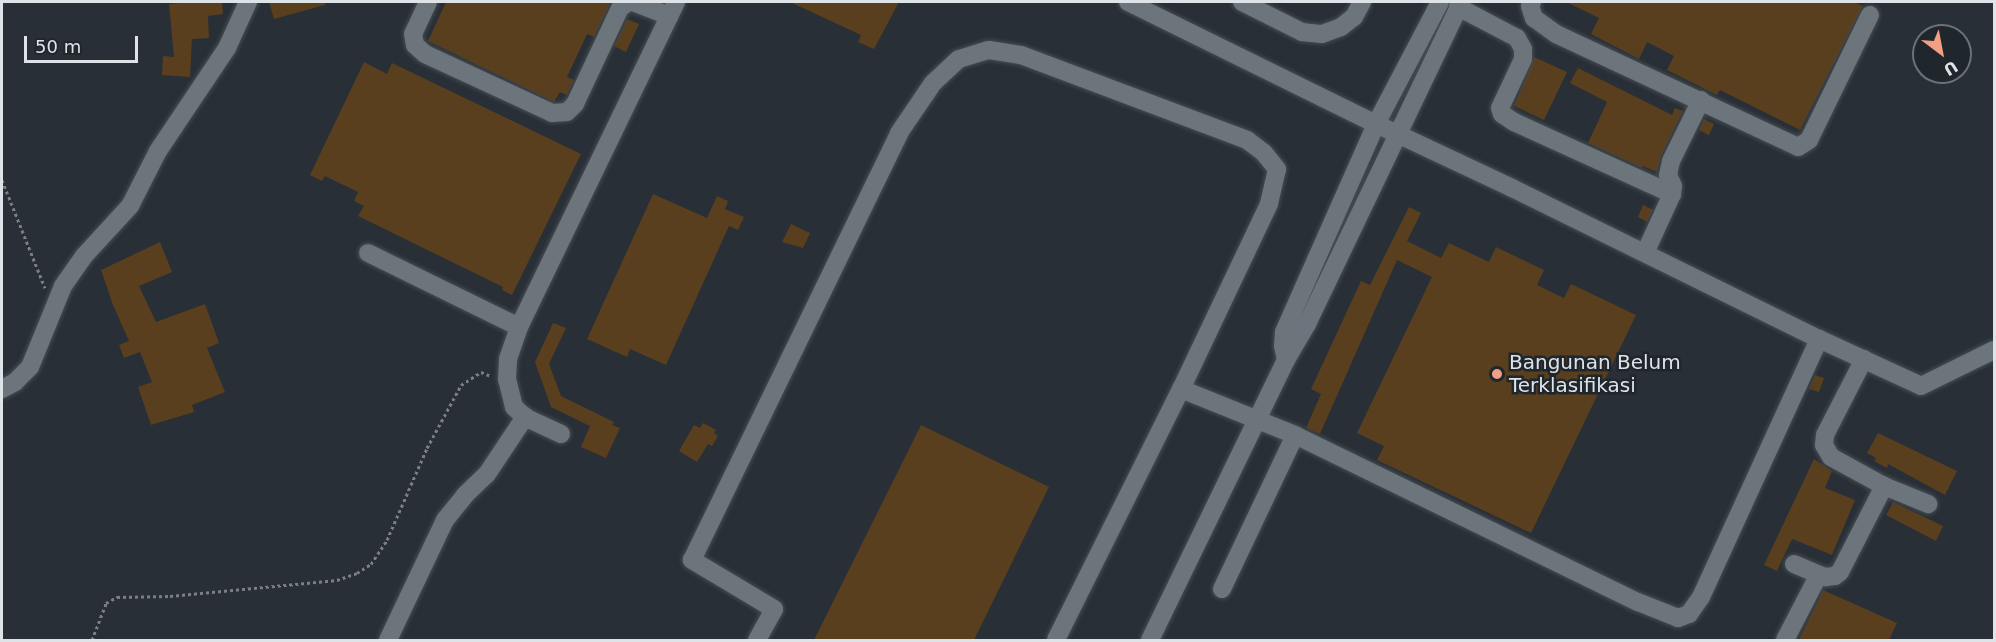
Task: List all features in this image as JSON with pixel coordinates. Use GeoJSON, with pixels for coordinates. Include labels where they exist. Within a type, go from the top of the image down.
{"type":"FeatureCollection","features":[{"type":"Feature","properties":{"kind":"street"},"geometry":{"type":"LineString","coordinates":[[2,389],[15,382],[30,367],[63,286],[84,256],[130,207],[158,151],[227,48],[248,2]]}},
{"type":"Feature","properties":{"kind":"street"},"geometry":{"type":"LineString","coordinates":[[428,2],[413,34],[415,45],[425,54],[552,113],[567,112],[575,104],[620,8],[628,2]]}},
{"type":"Feature","properties":{"kind":"street"},"geometry":{"type":"LineString","coordinates":[[561,434],[525,417],[514,408],[507,379],[508,359],[519,327],[672,9],[633,2]]}},
{"type":"Feature","properties":{"kind":"street"},"geometry":{"type":"LineString","coordinates":[[1128,2],[1819,339],[1921,386],[1995,350]]}},
{"type":"Feature","properties":{"kind":"street"},"geometry":{"type":"LineString","coordinates":[[1242,2],[1302,32],[1322,34],[1341,27],[1354,17],[1362,2]]}},
{"type":"Feature","properties":{"kind":"street"},"geometry":{"type":"LineString","coordinates":[[1286,360],[1283,346],[1284,332],[1376,124],[1440,2]]}},
{"type":"Feature","properties":{"kind":"street"},"geometry":{"type":"LineString","coordinates":[[1532,2],[1530,6],[1534,18],[1556,34],[1798,147],[1809,140],[1870,15]]}},
{"type":"Feature","properties":{"kind":"street"},"geometry":{"type":"LineString","coordinates":[[1150,640],[1286,360],[1307,324],[1460,4],[1517,38],[1523,49],[1523,59],[1500,108],[1502,114],[1514,122],[1672,194]]}},
{"type":"Feature","properties":{"kind":"street"},"geometry":{"type":"LineString","coordinates":[[757,640],[774,609],[692,560],[899,133],[933,83],[959,59],[988,50],[1021,55],[1247,140],[1264,153],[1277,169],[1269,204],[1181,389],[1056,640]]}},
{"type":"Feature","properties":{"kind":"street"},"geometry":{"type":"LineString","coordinates":[[1645,253],[1672,194],[1673,186],[1668,175],[1671,161],[1701,100]]}},
{"type":"Feature","properties":{"kind":"street"},"geometry":{"type":"LineString","coordinates":[[368,253],[519,327]]}},
{"type":"Feature","properties":{"kind":"street"},"geometry":{"type":"LineString","coordinates":[[1181,389],[1295,435],[1638,602],[1678,618],[1689,614],[1701,597],[1819,339]]}},
{"type":"Feature","properties":{"kind":"street"},"geometry":{"type":"LineString","coordinates":[[1864,359],[1825,435],[1824,445],[1831,457],[1884,486],[1928,504]]}},
{"type":"Feature","properties":{"kind":"street"},"geometry":{"type":"LineString","coordinates":[[388,640],[445,520],[458,502],[487,474],[525,417]]}},
{"type":"Feature","properties":{"kind":"street"},"geometry":{"type":"LineString","coordinates":[[1222,589],[1295,435]]}},
{"type":"Feature","properties":{"kind":"street"},"geometry":{"type":"LineString","coordinates":[[1794,564],[1818,576],[1835,576],[1840,572],[1884,486]]}},
{"type":"Feature","properties":{"kind":"street"},"geometry":{"type":"LineString","coordinates":[[1785,640],[1818,576]]}},
{"type":"Feature","properties":{"kind":"path"},"geometry":{"type":"LineString","coordinates":[[2,180],[52,310]]}},
{"type":"Feature","properties":{"kind":"path"},"geometry":{"type":"LineString","coordinates":[[92,640],[106,603],[117,597],[170,596],[337,580],[357,573],[371,564],[387,540],[427,448],[461,385],[481,372],[491,376]]}},
{"type":"Feature","properties":{"kind":"building"},"geometry":{"type":"Polygon","coordinates":[[[222,2],[223,14],[208,16],[209,38],[192,39],[190,77],[162,75],[163,56],[174,57],[169,4],[222,2]]]}},
{"type":"Feature","properties":{"kind":"building"},"geometry":{"type":"Polygon","coordinates":[[[269,2],[325,2],[325,5],[274,19],[269,2]]]}},
{"type":"Feature","properties":{"kind":"building"},"geometry":{"type":"Polygon","coordinates":[[[446,2],[611,2],[594,37],[587,34],[567,77],[574,80],[567,95],[560,92],[554,102],[428,41],[446,2]]]}},
{"type":"Feature","properties":{"kind":"building"},"geometry":{"type":"Polygon","coordinates":[[[790,2],[899,2],[874,49],[858,42],[861,35],[790,2]]]}},
{"type":"Feature","properties":{"kind":"building"},"geometry":{"type":"Polygon","coordinates":[[[1566,2],[1854,2],[1863,6],[1800,130],[1720,90],[1717,95],[1667,70],[1674,56],[1647,42],[1639,59],[1591,34],[1599,18],[1566,2]]]}},
{"type":"Feature","properties":{"kind":"building"},"geometry":{"type":"Polygon","coordinates":[[[627,19],[639,24],[626,52],[614,46],[627,19]]]}},
{"type":"Feature","properties":{"kind":"building"},"geometry":{"type":"Polygon","coordinates":[[[1534,57],[1567,72],[1544,120],[1514,106],[1534,57]]]}},
{"type":"Feature","properties":{"kind":"building"},"geometry":{"type":"Polygon","coordinates":[[[364,62],[387,74],[392,63],[581,154],[512,295],[502,290],[503,287],[358,216],[364,206],[354,201],[358,192],[325,176],[322,181],[310,175],[364,62]]]}},
{"type":"Feature","properties":{"kind":"building"},"geometry":{"type":"Polygon","coordinates":[[[1578,68],[1672,115],[1675,108],[1683,111],[1661,156],[1657,172],[1643,166],[1642,168],[1588,143],[1607,102],[1570,83],[1578,68]]]}},
{"type":"Feature","properties":{"kind":"building"},"geometry":{"type":"Polygon","coordinates":[[[1704,119],[1714,124],[1709,135],[1699,130],[1704,119]]]}},
{"type":"Feature","properties":{"kind":"building"},"geometry":{"type":"Polygon","coordinates":[[[653,194],[707,218],[717,196],[728,201],[725,209],[744,217],[738,230],[729,226],[666,365],[630,349],[627,357],[587,339],[653,194]]]}},
{"type":"Feature","properties":{"kind":"building"},"geometry":{"type":"Polygon","coordinates":[[[1643,205],[1653,210],[1647,222],[1638,217],[1643,205]]]}},
{"type":"Feature","properties":{"kind":"building","name":"Bangunan Belum Terklasifikasi"},"geometry":{"type":"Polygon","coordinates":[[[1409,207],[1421,213],[1407,241],[1441,258],[1449,243],[1489,262],[1496,247],[1544,270],[1537,285],[1564,298],[1571,284],[1636,315],[1531,533],[1377,460],[1384,446],[1357,433],[1432,277],[1397,260],[1320,434],[1306,428],[1321,394],[1311,389],[1361,281],[1370,285],[1409,207]]]}},
{"type":"Feature","properties":{"kind":"building"},"geometry":{"type":"Polygon","coordinates":[[[791,224],[810,233],[803,248],[782,242],[791,224]]]}},
{"type":"Feature","properties":{"kind":"building"},"geometry":{"type":"Polygon","coordinates":[[[160,242],[172,272],[139,286],[156,322],[205,304],[219,343],[207,348],[225,392],[192,405],[194,412],[151,425],[138,387],[152,382],[140,352],[124,358],[119,345],[129,341],[101,270],[160,242]]]}},
{"type":"Feature","properties":{"kind":"building"},"geometry":{"type":"Polygon","coordinates":[[[553,323],[566,328],[549,364],[561,396],[614,422],[612,425],[620,428],[606,458],[581,447],[590,426],[551,407],[535,362],[553,323]]]}},
{"type":"Feature","properties":{"kind":"building"},"geometry":{"type":"Polygon","coordinates":[[[1815,375],[1824,378],[1819,392],[1809,389],[1815,375]]]}},
{"type":"Feature","properties":{"kind":"building"},"geometry":{"type":"Polygon","coordinates":[[[703,423],[716,430],[714,433],[718,436],[712,446],[708,444],[697,462],[679,451],[694,425],[700,428],[703,423]]]}},
{"type":"Feature","properties":{"kind":"building"},"geometry":{"type":"Polygon","coordinates":[[[921,425],[1049,487],[974,640],[814,640],[921,425]]]}},
{"type":"Feature","properties":{"kind":"building"},"geometry":{"type":"Polygon","coordinates":[[[1878,433],[1957,471],[1945,495],[1888,464],[1887,468],[1874,461],[1876,458],[1867,453],[1878,433]]]}},
{"type":"Feature","properties":{"kind":"building"},"geometry":{"type":"Polygon","coordinates":[[[1814,459],[1832,471],[1825,488],[1855,500],[1832,555],[1792,539],[1777,571],[1764,565],[1814,459]]]}},
{"type":"Feature","properties":{"kind":"building"},"geometry":{"type":"Polygon","coordinates":[[[1893,502],[1943,526],[1936,541],[1886,515],[1893,502]]]}},
{"type":"Feature","properties":{"kind":"building"},"geometry":{"type":"Polygon","coordinates":[[[1823,590],[1897,623],[1889,640],[1799,640],[1823,590]]]}},
{"type":"Feature","properties":{"kind":"place","name":"Bangunan Belum Terklasifikasi"},"geometry":{"type":"Point","coordinates":[1497,374]}}]}
